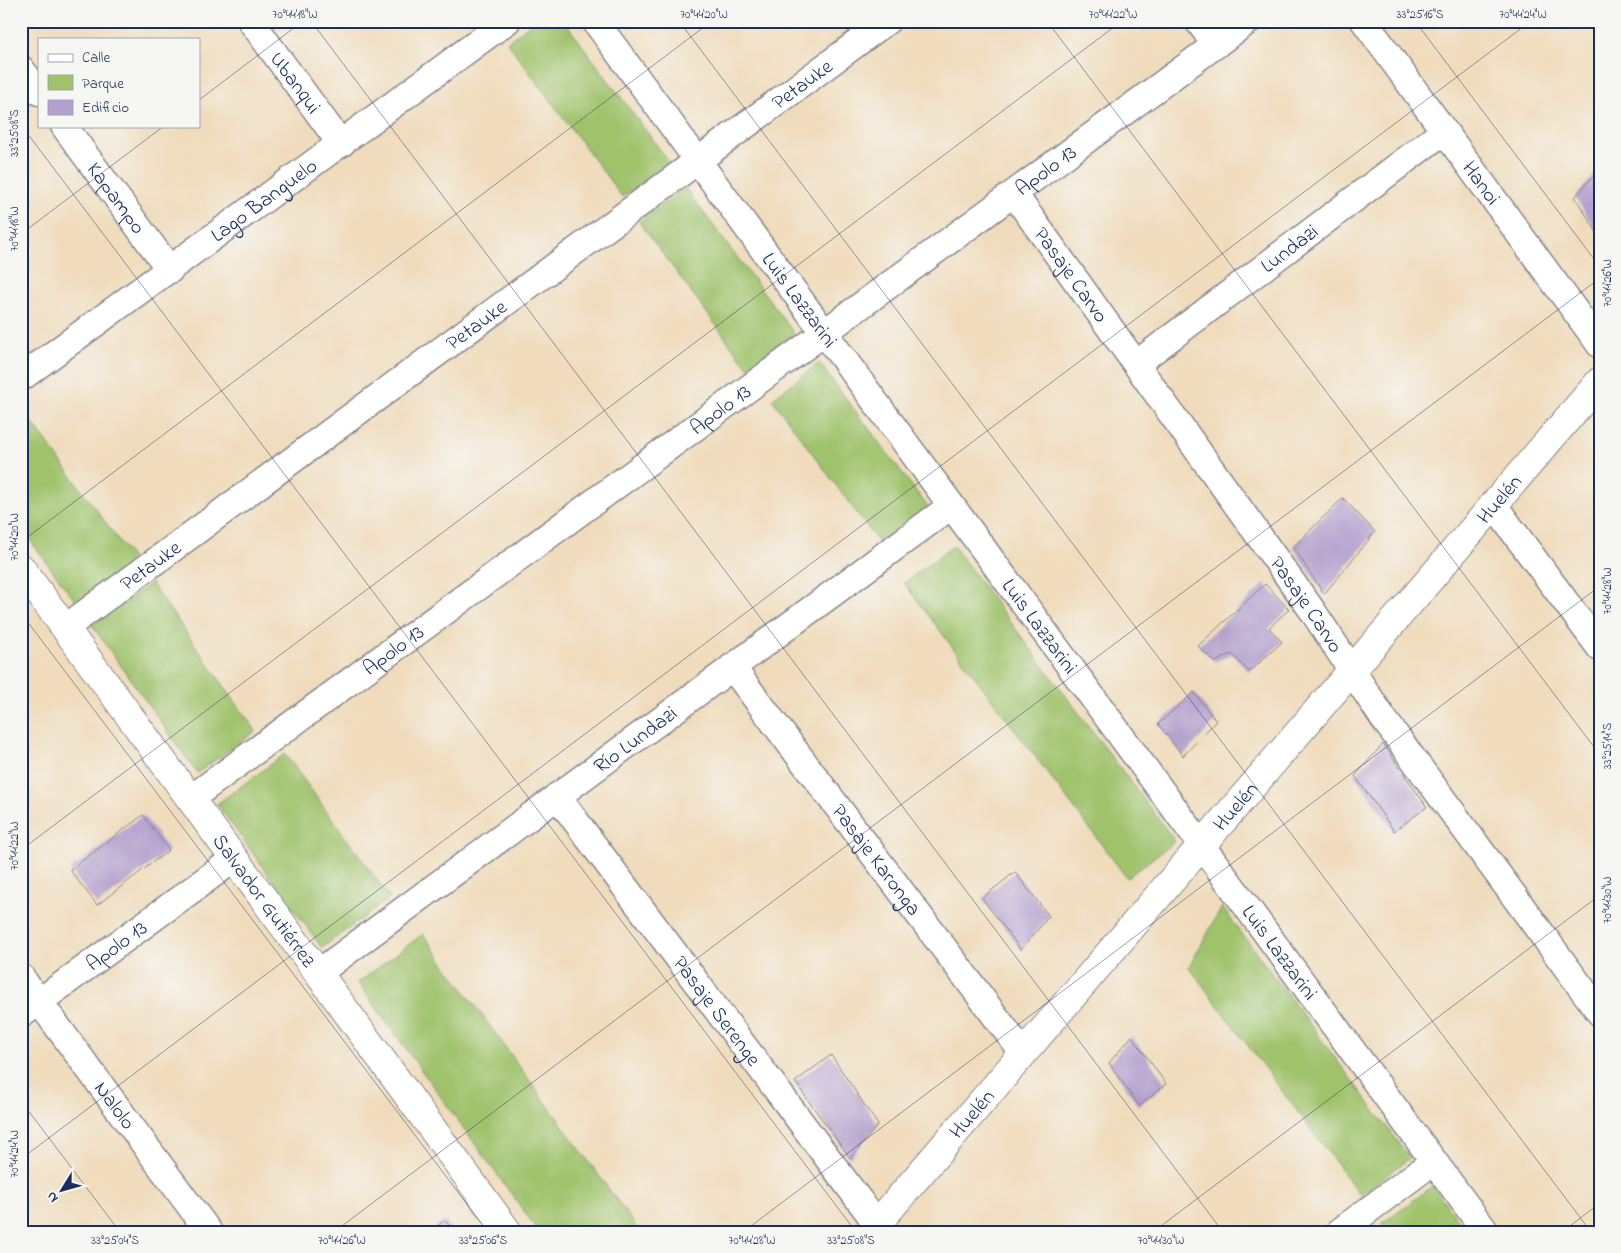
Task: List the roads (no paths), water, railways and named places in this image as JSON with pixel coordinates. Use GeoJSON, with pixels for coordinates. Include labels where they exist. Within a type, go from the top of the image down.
{"type":"FeatureCollection","features":[{"type":"Feature","properties":{"kind":"main road","name":"Huelén"},"geometry":{"type":"LineString","coordinates":[[874,1228],[1600,381]]}},
{"type":"Feature","properties":{"kind":"main road","name":"Salvador Gutiérrez"},"geometry":{"type":"LineString","coordinates":[[21,568],[508,1232]]}},
{"type":"Feature","properties":{"kind":"street","name":"Ubanqui"},"geometry":{"type":"LineString","coordinates":[[251,21],[341,144]]}},
{"type":"Feature","properties":{"kind":"street","name":"Lago Banguelo"},"geometry":{"type":"LineString","coordinates":[[21,378],[507,21]]}},
{"type":"Feature","properties":{"kind":"street","name":"Luis Lazzarini"},"geometry":{"type":"LineString","coordinates":[[595,21],[1200,846],[1486,1232]]}},
{"type":"Feature","properties":{"kind":"street","name":"Petauke"},"geometry":{"type":"LineString","coordinates":[[65,628],[887,21]]}},
{"type":"Feature","properties":{"kind":"street"},"geometry":{"type":"LineString","coordinates":[[1198,21],[1216,45]]}},
{"type":"Feature","properties":{"kind":"street","name":"Apolo 13"},"geometry":{"type":"LineString","coordinates":[[190,799],[1248,21]]}},
{"type":"Feature","properties":{"kind":"street","name":"Hanoi"},"geometry":{"type":"LineString","coordinates":[[1364,21],[1600,345]]}},
{"type":"Feature","properties":{"kind":"street"},"geometry":{"type":"LineString","coordinates":[[21,69],[38,91]]}},
{"type":"Feature","properties":{"kind":"street","name":"Kapampo"},"geometry":{"type":"LineString","coordinates":[[65,128],[170,270]]}},
{"type":"Feature","properties":{"kind":"street","name":"Lundazi"},"geometry":{"type":"LineString","coordinates":[[1136,364],[1444,131]]}},
{"type":"Feature","properties":{"kind":"street","name":"Pasaje Carvo"},"geometry":{"type":"LineString","coordinates":[[1014,194],[1312,610],[1383,718],[1600,1013]]}},
{"type":"Feature","properties":{"kind":"street"},"geometry":{"type":"LineString","coordinates":[[1494,504],[1600,648]]}},
{"type":"Feature","properties":{"kind":"street","name":"Río Lundazi"},"geometry":{"type":"LineString","coordinates":[[318,972],[951,506]]}},
{"type":"Feature","properties":{"kind":"street","name":"Pasaje Karonga"},"geometry":{"type":"LineString","coordinates":[[732,667],[1023,1053]]}},
{"type":"Feature","properties":{"kind":"street","name":"Pasaje Serenge"},"geometry":{"type":"LineString","coordinates":[[557,796],[874,1228]]}},
{"type":"Feature","properties":{"kind":"street","name":"Apolo 13"},"geometry":{"type":"LineString","coordinates":[[30,1009],[234,859]]}},
{"type":"Feature","properties":{"kind":"street","name":"Nalolo"},"geometry":{"type":"LineString","coordinates":[[21,977],[30,1009],[209,1232]]}},
{"type":"Feature","properties":{"kind":"street"},"geometry":{"type":"LineString","coordinates":[[1339,1232],[1434,1161]]}}]}
